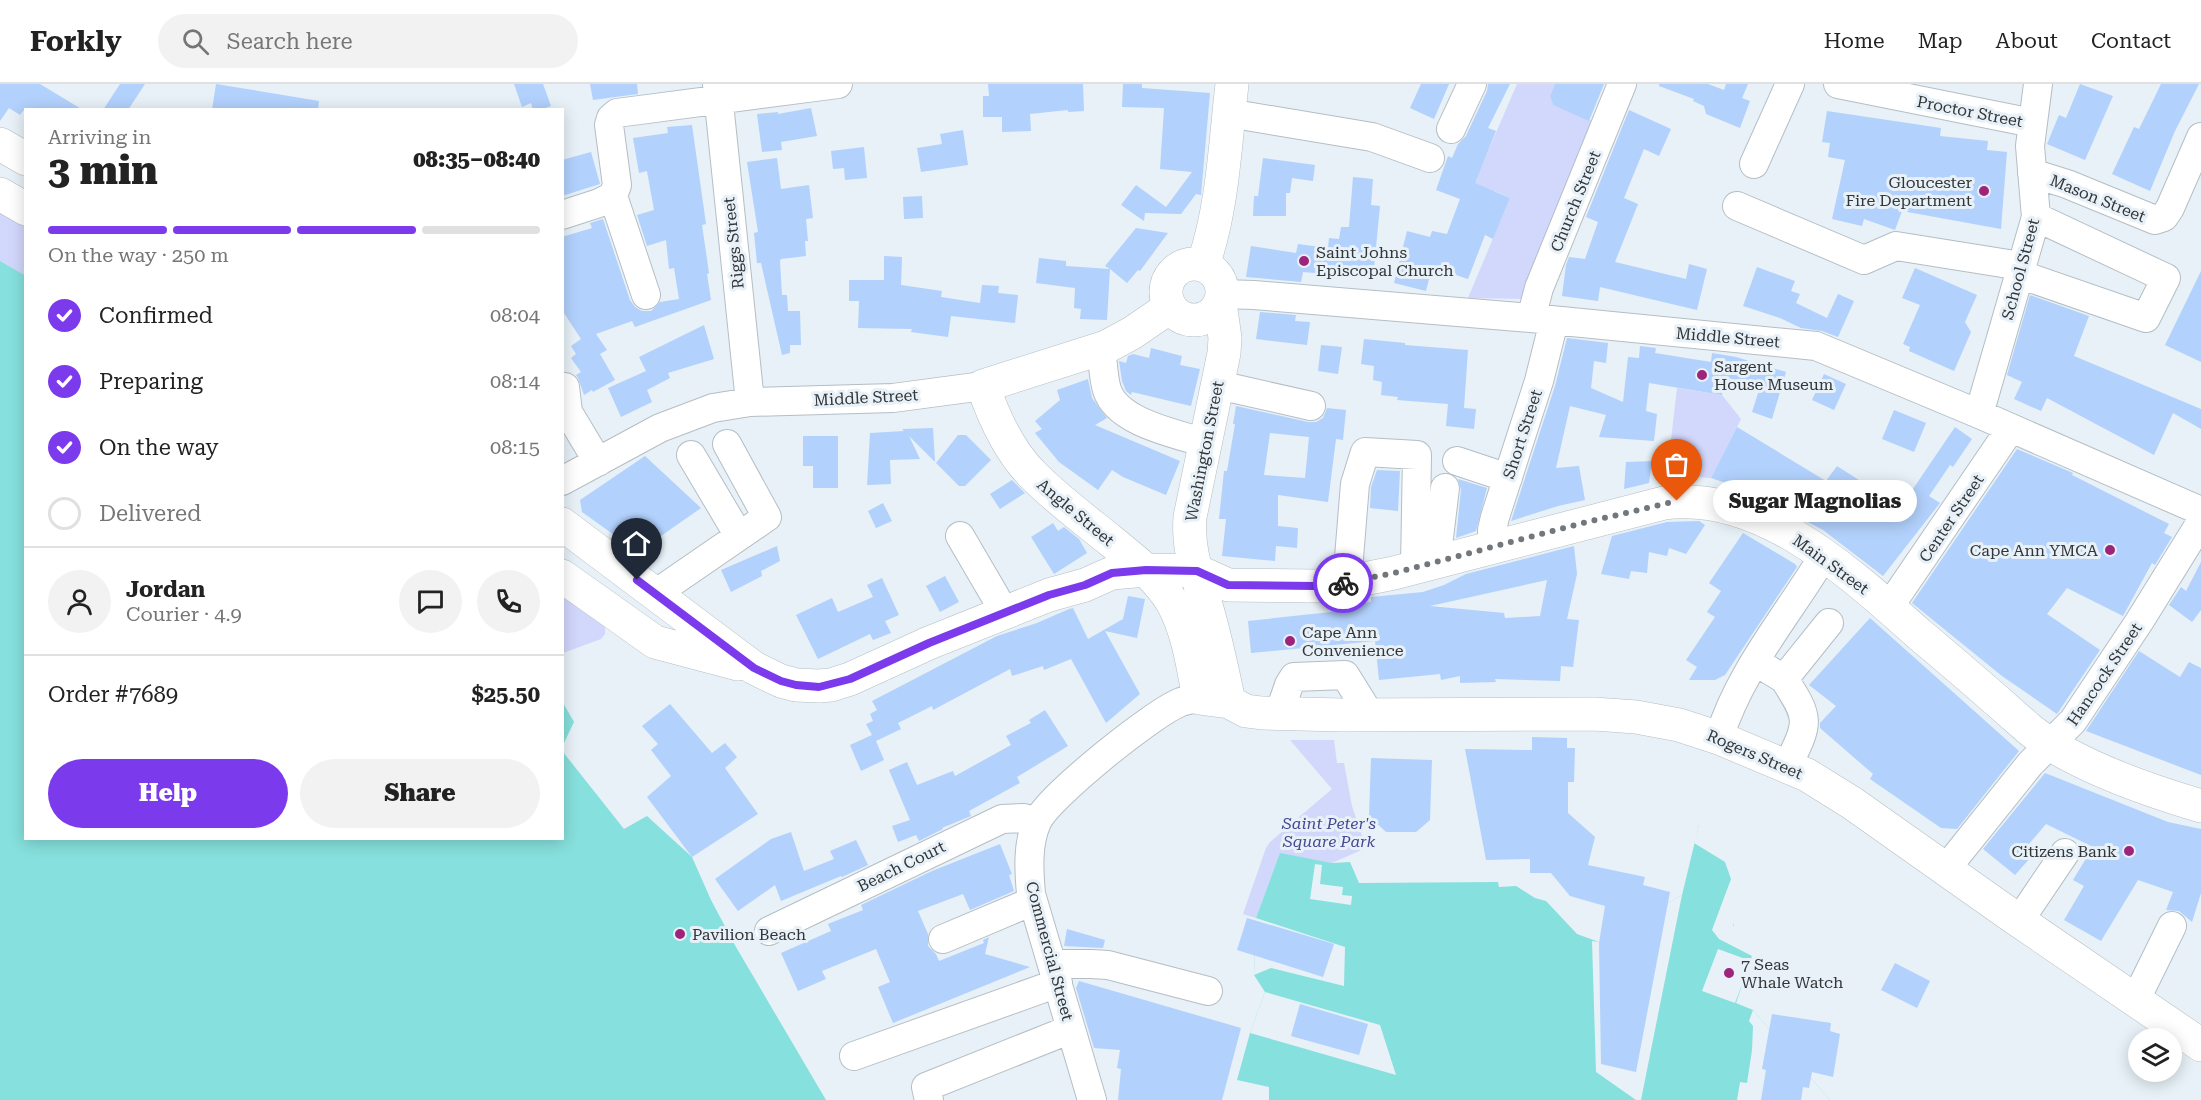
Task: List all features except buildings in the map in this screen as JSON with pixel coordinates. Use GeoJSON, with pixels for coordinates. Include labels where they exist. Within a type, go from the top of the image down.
{"type":"FeatureCollection","features":[{"type":"Feature","properties":{"kind":"main road"},"geometry":{"type":"LineString","coordinates":[[1203,265],[1218,214],[1230,98]]}},
{"type":"Feature","properties":{"kind":"main road"},"geometry":{"type":"LineString","coordinates":[[0,144],[24,158]]}},
{"type":"Feature","properties":{"kind":"main road"},"geometry":{"type":"LineString","coordinates":[[0,194],[24,208]]}},
{"type":"Feature","properties":{"kind":"main road"},"geometry":{"type":"LineString","coordinates":[[1186,265],[1203,265],[1218,276],[1221,299],[1209,316],[1201,320],[1183,318],[1170,306],[1166,290],[1172,274],[1186,265]]}},
{"type":"Feature","properties":{"kind":"main road","name":"Washington Street"},"geometry":{"type":"LineString","coordinates":[[1214,700],[1208,611],[1191,556],[1188,535],[1225,346],[1221,299]]}},
{"type":"Feature","properties":{"kind":"main road","name":"Middle Street"},"geometry":{"type":"LineString","coordinates":[[983,386],[1101,348],[1132,333],[1170,306]]}},
{"type":"Feature","properties":{"kind":"main road","name":"Angle Street"},"geometry":{"type":"LineString","coordinates":[[983,386],[993,414],[1006,439],[1033,475],[1146,570],[1163,589],[1173,604],[1214,700]]}},
{"type":"Feature","properties":{"kind":"main road","name":"Main Street"},"geometry":{"type":"LineString","coordinates":[[1197,571],[1228,585],[1316,586],[1347,582],[1426,565],[1664,503],[1692,501],[1732,509],[1790,534],[1824,555],[1889,607],[2034,733],[2051,744],[2119,777],[2201,806]]}},
{"type":"Feature","properties":{"kind":"main road"},"geometry":{"type":"LineString","coordinates":[[564,526],[754,668]]}},
{"type":"Feature","properties":{"kind":"main road"},"geometry":{"type":"LineString","coordinates":[[564,577],[655,642],[754,668],[781,681],[819,687],[850,679],[929,643],[1112,573],[1146,570],[1197,571]]}},
{"type":"Feature","properties":{"kind":"main road"},"geometry":{"type":"LineString","coordinates":[[1185,636],[1219,600],[1228,585]]}},
{"type":"Feature","properties":{"kind":"main road","name":"Rogers Street"},"geometry":{"type":"LineString","coordinates":[[1214,700],[1246,711],[1279,714],[1594,714],[1636,717],[1719,738],[1807,776],[1852,803],[2201,1046]]}},
{"type":"Feature","properties":{"kind":"street"},"geometry":{"type":"LineString","coordinates":[[646,295],[613,196],[617,185],[609,125],[615,114],[717,92],[838,84]]}},
{"type":"Feature","properties":{"kind":"street"},"geometry":{"type":"LineString","coordinates":[[1451,129],[1472,84]]}},
{"type":"Feature","properties":{"kind":"street","name":"Church Street"},"geometry":{"type":"LineString","coordinates":[[1543,320],[1539,288],[1622,84]]}},
{"type":"Feature","properties":{"kind":"street"},"geometry":{"type":"LineString","coordinates":[[1754,164],[1790,84]]}},
{"type":"Feature","properties":{"kind":"street","name":"Proctor Street"},"geometry":{"type":"LineString","coordinates":[[1838,84],[2033,123]]}},
{"type":"Feature","properties":{"kind":"street","name":"School Street"},"geometry":{"type":"LineString","coordinates":[[1979,414],[2036,217],[2030,146],[2038,84]]}},
{"type":"Feature","properties":{"kind":"street","name":"Riggs Street"},"geometry":{"type":"LineString","coordinates":[[717,92],[750,402]]}},
{"type":"Feature","properties":{"kind":"street"},"geometry":{"type":"LineString","coordinates":[[1230,98],[1371,137],[1430,158]]}},
{"type":"Feature","properties":{"kind":"street","name":"Mason Street"},"geometry":{"type":"LineString","coordinates":[[2032,173],[2067,184],[2155,220],[2164,217],[2170,208],[2201,137]]}},
{"type":"Feature","properties":{"kind":"street"},"geometry":{"type":"LineString","coordinates":[[564,214],[600,203],[613,196]]}},
{"type":"Feature","properties":{"kind":"street"},"geometry":{"type":"LineString","coordinates":[[1737,206],[1863,260],[1896,246],[2020,270],[2146,318],[2166,278],[2036,217]]}},
{"type":"Feature","properties":{"kind":"street","name":"Middle Street"},"geometry":{"type":"LineString","coordinates":[[1221,299],[1266,296],[1816,346],[2201,511]]}},
{"type":"Feature","properties":{"kind":"street","name":"Short Street"},"geometry":{"type":"LineString","coordinates":[[1493,548],[1492,530],[1539,381],[1543,320]]}},
{"type":"Feature","properties":{"kind":"street"},"geometry":{"type":"LineString","coordinates":[[1101,348],[1107,390],[1118,409],[1134,419],[1205,443]]}},
{"type":"Feature","properties":{"kind":"street"},"geometry":{"type":"LineString","coordinates":[[1218,385],[1311,406]]}},
{"type":"Feature","properties":{"kind":"street","name":"Middle Street"},"geometry":{"type":"LineString","coordinates":[[564,480],[660,428],[714,408],[750,402],[893,398],[983,386]]}},
{"type":"Feature","properties":{"kind":"street"},"geometry":{"type":"LineString","coordinates":[[565,387],[568,412],[598,462]]}},
{"type":"Feature","properties":{"kind":"street","name":"Center Street"},"geometry":{"type":"LineString","coordinates":[[1889,607],[2011,428]]}},
{"type":"Feature","properties":{"kind":"street"},"geometry":{"type":"LineString","coordinates":[[655,594],[767,517],[727,444]]}},
{"type":"Feature","properties":{"kind":"street"},"geometry":{"type":"LineString","coordinates":[[1347,582],[1355,484],[1365,452],[1417,455],[1426,565]]}},
{"type":"Feature","properties":{"kind":"street"},"geometry":{"type":"LineString","coordinates":[[691,455],[739,536]]}},
{"type":"Feature","properties":{"kind":"street"},"geometry":{"type":"LineString","coordinates":[[1457,460],[1508,478]]}},
{"type":"Feature","properties":{"kind":"street"},"geometry":{"type":"LineString","coordinates":[[1426,565],[1445,488]]}},
{"type":"Feature","properties":{"kind":"street","name":"Hancock Street"},"geometry":{"type":"LineString","coordinates":[[1946,870],[2030,764],[2073,722],[2201,522]]}},
{"type":"Feature","properties":{"kind":"street"},"geometry":{"type":"LineString","coordinates":[[960,536],[1005,613]]}},
{"type":"Feature","properties":{"kind":"street"},"geometry":{"type":"LineString","coordinates":[[1719,738],[1729,708],[1755,662],[1824,555]]}},
{"type":"Feature","properties":{"kind":"street"},"geometry":{"type":"LineString","coordinates":[[1784,679],[1829,623]]}},
{"type":"Feature","properties":{"kind":"street"},"geometry":{"type":"LineString","coordinates":[[1755,662],[1784,679],[1802,705],[1805,730],[1787,767]]}},
{"type":"Feature","properties":{"kind":"street","name":"Commercial Street"},"geometry":{"type":"LineString","coordinates":[[1092,1100],[1033,901],[1029,873],[1030,848],[1036,822],[1058,795],[1146,723],[1181,702],[1214,700]]}},
{"type":"Feature","properties":{"kind":"street","name":"Beach Court"},"geometry":{"type":"LineString","coordinates":[[769,931],[994,822],[1016,818],[1036,822]]}},
{"type":"Feature","properties":{"kind":"street"},"geometry":{"type":"LineString","coordinates":[[2019,921],[2066,853]]}},
{"type":"Feature","properties":{"kind":"street"},"geometry":{"type":"LineString","coordinates":[[943,939],[1033,901]]}},
{"type":"Feature","properties":{"kind":"street"},"geometry":{"type":"LineString","coordinates":[[2135,1001],[2172,926]]}},
{"type":"Feature","properties":{"kind":"street"},"geometry":{"type":"LineString","coordinates":[[854,1056],[1055,974],[1091,964],[1108,966],[1208,991]]}},
{"type":"Feature","properties":{"kind":"street"},"geometry":{"type":"LineString","coordinates":[[929,1100],[926,1087],[1071,1029]]}},
{"type":"Feature","properties":{"kind":"green space"},"geometry":{"type":"Polygon","coordinates":[[[1517,84],[1555,84],[1550,96],[1553,105],[1597,123],[1527,299],[1468,298],[1510,198],[1495,191],[1490,201],[1470,193],[1517,84]]]}},
{"type":"Feature","properties":{"kind":"green space"},"geometry":{"type":"Polygon","coordinates":[[[0,211],[24,226],[24,275],[0,261],[0,211]]]}},
{"type":"Feature","properties":{"kind":"green space"},"geometry":{"type":"Polygon","coordinates":[[[1677,388],[1722,395],[1741,419],[1711,478],[1667,475],[1677,388]]]}},
{"type":"Feature","properties":{"kind":"green space"},"geometry":{"type":"Polygon","coordinates":[[[564,594],[605,626],[605,634],[601,639],[564,653],[564,594]]]}},
{"type":"Feature","properties":{"kind":"green space","name":"Saint Peter's Square Park"},"geometry":{"type":"Polygon","coordinates":[[[1290,740],[1334,740],[1337,763],[1344,763],[1352,806],[1366,848],[1332,863],[1280,854],[1256,918],[1243,914],[1266,848],[1270,842],[1332,789],[1290,740]]]}},
{"type":"Feature","properties":{"kind":"shaded area"},"geometry":{"type":"Polygon","coordinates":[[[0,261],[24,275],[24,840],[564,840],[564,753],[624,829],[647,816],[692,857],[711,900],[736,947],[826,1100],[0,1100],[0,261]]]}},
{"type":"Feature","properties":{"kind":"shaded area"},"geometry":{"type":"Polygon","coordinates":[[[564,704],[574,722],[564,743],[564,704]]]}},
{"type":"Feature","properties":{"kind":"shaded area"},"geometry":{"type":"Polygon","coordinates":[[[1699,825],[1738,843],[1734,932],[1756,944],[1736,1003],[1753,1010],[1830,1100],[1269,1100],[1269,1087],[1237,1080],[1250,1033],[1265,992],[1254,975],[1256,918],[1280,853],[1332,863],[1350,862],[1359,883],[1498,882],[1499,887],[1516,886],[1535,898],[1546,901],[1577,934],[1599,942],[1682,895],[1699,825]]]}},
{"type":"Feature","properties":{"kind":"pier"},"geometry":{"type":"Polygon","coordinates":[[[1700,822],[1739,840],[1751,850],[1754,861],[1733,925],[1736,930],[1759,943],[1757,952],[1752,956],[1719,939],[1712,930],[1731,879],[1725,862],[1694,843],[1700,822]]]}},
{"type":"Feature","properties":{"kind":"pier"},"geometry":{"type":"Polygon","coordinates":[[[1315,864],[1322,865],[1320,884],[1343,887],[1342,895],[1352,896],[1351,905],[1310,899],[1315,864]]]}},
{"type":"Feature","properties":{"kind":"pier"},"geometry":{"type":"Polygon","coordinates":[[[1682,895],[1641,1100],[1636,1100],[1596,1072],[1592,941],[1599,942],[1682,895]]]}},
{"type":"Feature","properties":{"kind":"pier"},"geometry":{"type":"Polygon","coordinates":[[[1256,918],[1345,947],[1344,986],[1271,968],[1254,975],[1256,918]]]}},
{"type":"Feature","properties":{"kind":"pier"},"geometry":{"type":"Polygon","coordinates":[[[1718,949],[1751,961],[1735,1003],[1702,991],[1718,949]]]}},
{"type":"Feature","properties":{"kind":"pier"},"geometry":{"type":"Polygon","coordinates":[[[1265,992],[1380,1025],[1396,1075],[1250,1033],[1265,992]]]}},
{"type":"Feature","properties":{"kind":"pier"},"geometry":{"type":"Polygon","coordinates":[[[1753,1010],[1830,1100],[1737,1100],[1740,1082],[1747,1083],[1753,1026],[1749,1021],[1753,1010]]]}},
{"type":"Feature","properties":{"kind":"way so far"},"geometry":{"type":"LineString","coordinates":[[1343,583],[1394,573],[1583,523],[1677,501]]}},
{"type":"Feature","properties":{"kind":"place","name":"Gloucester Fire Department"},"geometry":{"type":"Point","coordinates":[1984,191]}},
{"type":"Feature","properties":{"kind":"place","name":"Saint Johns Episcopal Church"},"geometry":{"type":"Point","coordinates":[1304,261]}},
{"type":"Feature","properties":{"kind":"place","name":"Sargent House Museum"},"geometry":{"type":"Point","coordinates":[1702,375]}},
{"type":"Feature","properties":{"kind":"place","name":"Sugar Magnolias"},"geometry":{"type":"Point","coordinates":[1677,501]}},
{"type":"Feature","properties":{"kind":"place","name":"Cape Ann YMCA"},"geometry":{"type":"Point","coordinates":[2110,550]}},
{"type":"Feature","properties":{"kind":"place","name":"Cape Ann Convenience"},"geometry":{"type":"Point","coordinates":[1290,641]}},
{"type":"Feature","properties":{"kind":"place","name":"Citizens Bank"},"geometry":{"type":"Point","coordinates":[2129,851]}},
{"type":"Feature","properties":{"kind":"place","name":"Pavilion Beach"},"geometry":{"type":"Point","coordinates":[680,934]}},
{"type":"Feature","properties":{"kind":"place","name":"7 Seas Whale Watch"},"geometry":{"type":"Point","coordinates":[1729,973]}},
{"type":"Feature","properties":{"kind":"route"},"geometry":{"type":"LineString","coordinates":[[637,580],[754,668],[781,681],[819,687],[850,679],[929,643],[1049,595],[1085,585],[1112,573],[1146,570],[1197,571],[1228,585],[1316,586],[1343,583]]}}]}
